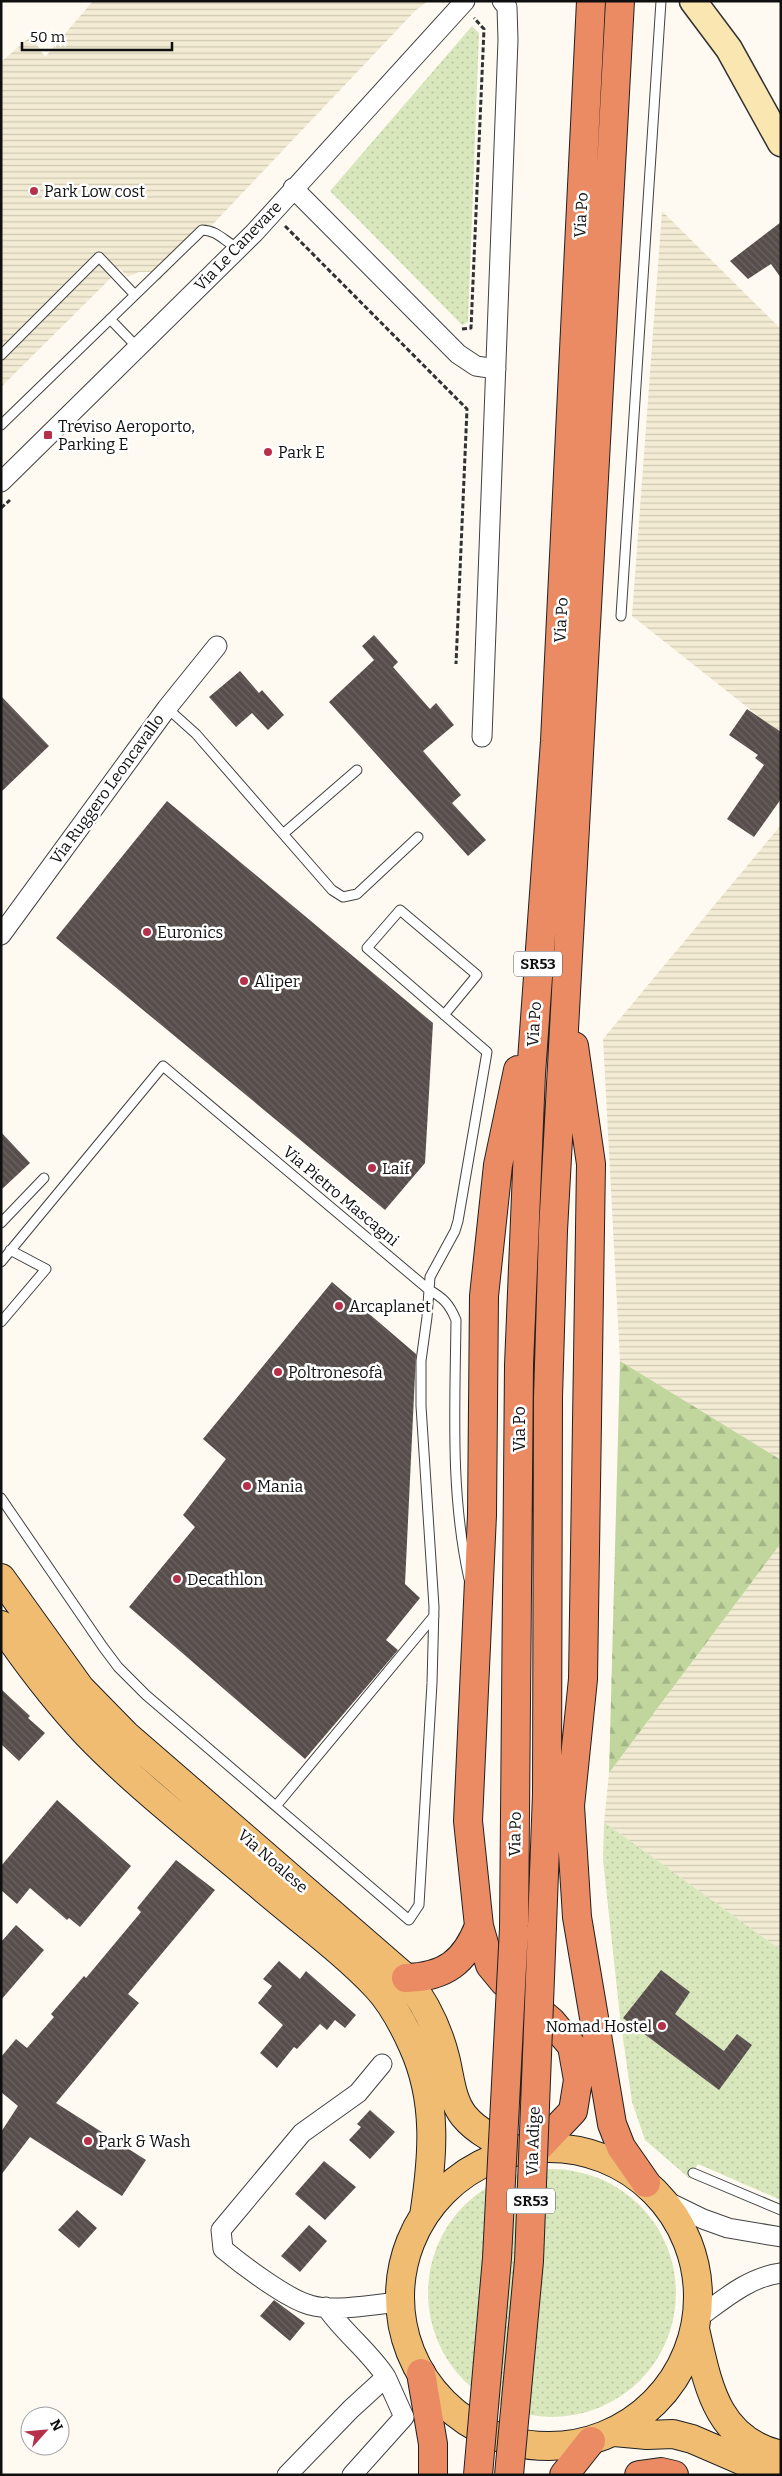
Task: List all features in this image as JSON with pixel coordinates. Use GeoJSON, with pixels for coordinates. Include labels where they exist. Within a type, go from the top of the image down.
{"type":"FeatureCollection","features":[{"type":"Feature","properties":{"kind":"highway","name":"Via Po"},"geometry":{"type":"LineString","coordinates":[[514,1928],[519,1365],[537,980],[555,741],[591,1]]}},
{"type":"Feature","properties":{"kind":"highway","name":"Via Po"},"geometry":{"type":"LineString","coordinates":[[542,1926],[547,1794],[548,1398],[565,980],[620,1]]}},
{"type":"Feature","properties":{"kind":"highway"},"geometry":{"type":"LineString","coordinates":[[528,2150],[572,2110],[578,2080],[572,2046],[551,2021],[504,1982],[490,1965],[480,1926],[468,1802],[482,1515],[484,1296],[498,1165],[537,980]]}},
{"type":"Feature","properties":{"kind":"highway"},"geometry":{"type":"LineString","coordinates":[[565,980],[591,1164],[583,1679],[570,1806],[576,1908],[612,2124],[621,2147],[654,2191]]}},
{"type":"Feature","properties":{"kind":"highway"},"geometry":{"type":"LineString","coordinates":[[406,1978],[424,1977],[454,1964],[466,1952],[480,1926]]}},
{"type":"Feature","properties":{"kind":"highway","name":"Via Adige"},"geometry":{"type":"LineString","coordinates":[[509,2475],[529,2260],[542,1926]]}},
{"type":"Feature","properties":{"kind":"highway","name":"Via Adige"},"geometry":{"type":"LineString","coordinates":[[478,2475],[497,2258],[514,1928]]}},
{"type":"Feature","properties":{"kind":"highway"},"geometry":{"type":"LineString","coordinates":[[421,2372],[432,2444],[433,2475]]}},
{"type":"Feature","properties":{"kind":"highway"},"geometry":{"type":"LineString","coordinates":[[564,2475],[602,2436]]}},
{"type":"Feature","properties":{"kind":"highway"},"geometry":{"type":"LineString","coordinates":[[639,2475],[661,2472],[674,2475]]}},
{"type":"Feature","properties":{"kind":"main road","name":"Via Noalese"},"geometry":{"type":"LineString","coordinates":[[1,1578],[80,1688],[126,1735],[406,1978],[430,2015],[445,2055],[455,2100],[463,2115],[494,2140],[528,2150]]}},
{"type":"Feature","properties":{"kind":"main road","name":"Via Noalese"},"geometry":{"type":"LineString","coordinates":[[1,1625],[41,1681],[88,1735],[136,1779],[345,1958],[377,1987],[387,1999],[413,2046],[429,2096],[433,2142],[424,2217],[399,2278],[398,2302],[407,2339],[421,2372],[445,2404],[477,2427],[514,2442],[552,2446],[602,2436],[673,2434],[692,2439],[757,2467],[781,2469]]}},
{"type":"Feature","properties":{"kind":"main road","name":"Via Noalese"},"geometry":{"type":"LineString","coordinates":[[424,2217],[442,2194],[464,2174],[490,2160],[528,2150],[567,2149],[595,2155],[622,2167],[654,2191],[680,2225],[692,2253],[698,2284],[697,2324],[684,2362],[666,2390],[642,2414],[602,2436]]}},
{"type":"Feature","properties":{"kind":"main road"},"geometry":{"type":"LineString","coordinates":[[697,2324],[710,2390],[723,2418],[737,2435],[768,2452],[781,2456]]}},
{"type":"Feature","properties":{"kind":"street","name":"Via Le Canevare"},"geometry":{"type":"LineString","coordinates":[[4,475],[238,248],[464,1]]}},
{"type":"Feature","properties":{"kind":"street"},"geometry":{"type":"LineString","coordinates":[[482,737],[508,40],[507,7],[502,1]]}},
{"type":"Feature","properties":{"kind":"street"},"geometry":{"type":"LineString","coordinates":[[693,1],[729,49],[781,143]]}},
{"type":"Feature","properties":{"kind":"street"},"geometry":{"type":"LineString","coordinates":[[292,188],[458,354],[476,366],[496,369]]}},
{"type":"Feature","properties":{"kind":"street","name":"Via Ruggero Leoncavallo"},"geometry":{"type":"LineString","coordinates":[[1,935],[167,708],[217,646]]}},
{"type":"Feature","properties":{"kind":"street"},"geometry":{"type":"LineString","coordinates":[[382,2064],[358,2093],[302,2133],[222,2230],[223,2248],[241,2264],[309,2305],[326,2307],[398,2302]]}},
{"type":"Feature","properties":{"kind":"street"},"geometry":{"type":"LineString","coordinates":[[654,2191],[703,2219],[728,2228],[781,2237]]}},
{"type":"Feature","properties":{"kind":"street"},"geometry":{"type":"LineString","coordinates":[[697,2324],[742,2286],[781,2272]]}},
{"type":"Feature","properties":{"kind":"street"},"geometry":{"type":"LineString","coordinates":[[326,2307],[342,2329],[377,2363],[386,2377],[404,2417],[352,2475]]}},
{"type":"Feature","properties":{"kind":"street"},"geometry":{"type":"LineString","coordinates":[[287,2475],[351,2409],[386,2377]]}},
{"type":"Feature","properties":{"kind":"lane"},"geometry":{"type":"LineString","coordinates":[[621,616],[661,1]]}},
{"type":"Feature","properties":{"kind":"lane"},"geometry":{"type":"LineString","coordinates":[[1,425],[202,230],[212,230],[227,243],[238,248]]}},
{"type":"Feature","properties":{"kind":"lane"},"geometry":{"type":"LineString","coordinates":[[1,355],[99,258],[135,295]]}},
{"type":"Feature","properties":{"kind":"lane"},"geometry":{"type":"LineString","coordinates":[[110,319],[137,347]]}},
{"type":"Feature","properties":{"kind":"lane"},"geometry":{"type":"LineString","coordinates":[[167,708],[196,734],[332,890],[343,898],[357,894],[418,837]]}},
{"type":"Feature","properties":{"kind":"lane"},"geometry":{"type":"LineString","coordinates":[[283,834],[357,770]]}},
{"type":"Feature","properties":{"kind":"lane"},"geometry":{"type":"LineString","coordinates":[[1,1498],[118,1667],[146,1694],[409,1920],[419,1905],[434,1616],[421,1406],[421,1361],[427,1317],[428,1289],[433,1268],[455,1231],[458,1221],[487,1052],[444,1015],[367,948],[400,910],[478,975],[444,1015]]}},
{"type":"Feature","properties":{"kind":"lane","name":"Via Pietro Mascagni"},"geometry":{"type":"LineString","coordinates":[[1,1262],[163,1066],[428,1289],[446,1299],[456,1320],[453,1453],[464,1558],[478,1622]]}},
{"type":"Feature","properties":{"kind":"lane"},"geometry":{"type":"LineString","coordinates":[[1,1224],[44,1178]]}},
{"type":"Feature","properties":{"kind":"lane"},"geometry":{"type":"LineString","coordinates":[[1,1322],[46,1269],[10,1250]]}},
{"type":"Feature","properties":{"kind":"lane"},"geometry":{"type":"LineString","coordinates":[[276,1806],[434,1616]]}},
{"type":"Feature","properties":{"kind":"lane"},"geometry":{"type":"LineString","coordinates":[[693,2173],[781,2210]]}},
{"type":"Feature","properties":{"kind":"path"},"geometry":{"type":"LineString","coordinates":[[459,326],[467,330],[471,328],[484,29],[473,18]]}},
{"type":"Feature","properties":{"kind":"path"},"geometry":{"type":"LineString","coordinates":[[284,226],[467,408],[456,664]]}},
{"type":"Feature","properties":{"kind":"shaded area"},"geometry":{"type":"Polygon","coordinates":[[[93,1],[428,1],[415,11],[159,281],[151,272],[139,272],[128,277],[120,269],[1,387],[1,62],[31,36],[45,57],[93,1]]]}},
{"type":"Feature","properties":{"kind":"shaded area"},"geometry":{"type":"Polygon","coordinates":[[[662,211],[781,329],[781,734],[632,616],[662,211]]]}},
{"type":"Feature","properties":{"kind":"shaded area"},"geometry":{"type":"Polygon","coordinates":[[[781,825],[781,1460],[620,1361],[603,1039],[781,825]]]}},
{"type":"Feature","properties":{"kind":"shaded area"},"geometry":{"type":"Polygon","coordinates":[[[781,1543],[781,1950],[604,1822],[609,1773],[781,1543]]]}},
{"type":"Feature","properties":{"kind":"green space"},"geometry":{"type":"Polygon","coordinates":[[[472,26],[479,33],[468,322],[462,325],[330,191],[472,26]]]}},
{"type":"Feature","properties":{"kind":"green space"},"geometry":{"type":"Polygon","coordinates":[[[620,1361],[781,1460],[781,1543],[609,1773],[620,1361]]]}},
{"type":"Feature","properties":{"kind":"green space"},"geometry":{"type":"Polygon","coordinates":[[[604,1822],[781,1950],[781,2200],[698,2164],[689,2178],[645,2140],[632,2102],[620,2017],[603,1860],[604,1822]]]}},
{"type":"Feature","properties":{"kind":"green space"},"geometry":{"type":"Polygon","coordinates":[[[540,2169],[564,2169],[588,2174],[611,2183],[640,2205],[662,2234],[667,2245],[674,2269],[676,2293],[674,2317],[667,2341],[662,2352],[640,2381],[611,2403],[600,2408],[564,2417],[540,2417],[516,2412],[493,2403],[473,2389],[456,2372],[442,2352],[433,2329],[428,2305],[428,2281],[433,2257],[442,2234],[456,2214],[473,2197],[493,2183],[516,2174],[540,2169]]]}},
{"type":"Feature","properties":{"kind":"building"},"geometry":{"type":"Polygon","coordinates":[[[781,222],[781,278],[771,264],[748,279],[730,261],[781,222]]]}},
{"type":"Feature","properties":{"kind":"building"},"geometry":{"type":"Polygon","coordinates":[[[374,635],[398,662],[393,667],[430,709],[436,703],[454,725],[423,751],[461,795],[452,803],[486,840],[468,856],[329,702],[374,660],[362,646],[374,635]]]}},
{"type":"Feature","properties":{"kind":"building"},"geometry":{"type":"Polygon","coordinates":[[[240,671],[259,693],[262,690],[284,715],[268,730],[252,713],[236,727],[209,697],[240,671]]]}},
{"type":"Feature","properties":{"kind":"building"},"geometry":{"type":"Polygon","coordinates":[[[1,696],[49,746],[1,792],[1,696]]]}},
{"type":"Feature","properties":{"kind":"building"},"geometry":{"type":"Polygon","coordinates":[[[747,709],[781,732],[781,799],[754,837],[727,819],[764,765],[755,758],[758,755],[729,735],[747,709]]]}},
{"type":"Feature","properties":{"kind":"building","name":"Aliper"},"geometry":{"type":"Polygon","coordinates":[[[167,801],[433,1023],[425,1163],[385,1210],[56,938],[167,801]]]}},
{"type":"Feature","properties":{"kind":"building"},"geometry":{"type":"Polygon","coordinates":[[[1,1132],[30,1163],[1,1190],[1,1132]]]}},
{"type":"Feature","properties":{"kind":"building"},"geometry":{"type":"Polygon","coordinates":[[[332,1282],[416,1354],[405,1584],[420,1598],[386,1640],[398,1650],[305,1759],[129,1607],[195,1527],[183,1515],[226,1459],[203,1439],[332,1282]]]}},
{"type":"Feature","properties":{"kind":"building"},"geometry":{"type":"Polygon","coordinates":[[[1,1689],[45,1733],[19,1761],[1,1744],[1,1689]]]}},
{"type":"Feature","properties":{"kind":"building"},"geometry":{"type":"Polygon","coordinates":[[[57,1800],[131,1866],[80,1927],[69,1918],[67,1920],[30,1888],[17,1904],[1,1890],[1,1866],[57,1800]]]}},
{"type":"Feature","properties":{"kind":"building"},"geometry":{"type":"Polygon","coordinates":[[[176,1860],[215,1890],[128,1994],[139,2003],[56,2103],[146,2160],[122,2196],[30,2137],[1,2175],[1,2132],[18,2106],[1,2092],[1,2057],[16,2039],[27,2048],[54,2017],[51,2014],[84,1976],[86,1978],[141,1912],[137,1908],[176,1860]]]}},
{"type":"Feature","properties":{"kind":"building"},"geometry":{"type":"Polygon","coordinates":[[[16,1925],[44,1950],[1,2000],[1,1942],[16,1925]]]}},
{"type":"Feature","properties":{"kind":"building"},"geometry":{"type":"Polygon","coordinates":[[[279,1961],[300,1979],[306,1971],[356,2015],[345,2028],[335,2020],[327,2030],[320,2024],[297,2049],[294,2047],[277,2068],[260,2053],[283,2025],[258,2003],[272,1986],[263,1979],[279,1961]]]}},
{"type":"Feature","properties":{"kind":"building","name":"Nomad Hostel"},"geometry":{"type":"Polygon","coordinates":[[[661,1970],[690,1992],[675,2014],[724,2051],[737,2034],[752,2045],[719,2090],[623,2018],[661,1970]]]}},
{"type":"Feature","properties":{"kind":"building"},"geometry":{"type":"Polygon","coordinates":[[[370,2110],[395,2132],[370,2159],[349,2140],[361,2127],[357,2124],[370,2110]]]}},
{"type":"Feature","properties":{"kind":"building"},"geometry":{"type":"Polygon","coordinates":[[[324,2161],[356,2187],[325,2220],[295,2194],[324,2161]]]}},
{"type":"Feature","properties":{"kind":"building"},"geometry":{"type":"Polygon","coordinates":[[[77,2210],[97,2228],[79,2248],[58,2230],[77,2210]]]}},
{"type":"Feature","properties":{"kind":"building"},"geometry":{"type":"Polygon","coordinates":[[[309,2225],[327,2241],[300,2272],[281,2256],[309,2225]]]}},
{"type":"Feature","properties":{"kind":"building"},"geometry":{"type":"Polygon","coordinates":[[[274,2300],[305,2323],[290,2341],[260,2316],[274,2300]]]}},
{"type":"Feature","properties":{"kind":"place","name":"Park Low cost"},"geometry":{"type":"Point","coordinates":[34,191]}},
{"type":"Feature","properties":{"kind":"place","name":"Treviso Aeroporto, Parking E"},"geometry":{"type":"Point","coordinates":[48,435]}},
{"type":"Feature","properties":{"kind":"place","name":"Park E"},"geometry":{"type":"Point","coordinates":[268,452]}},
{"type":"Feature","properties":{"kind":"place","name":"Euronics"},"geometry":{"type":"Point","coordinates":[147,932]}},
{"type":"Feature","properties":{"kind":"place","name":"Aliper"},"geometry":{"type":"Point","coordinates":[244,981]}},
{"type":"Feature","properties":{"kind":"place","name":"Laif"},"geometry":{"type":"Point","coordinates":[372,1168]}},
{"type":"Feature","properties":{"kind":"place","name":"Arcaplanet"},"geometry":{"type":"Point","coordinates":[339,1306]}},
{"type":"Feature","properties":{"kind":"place","name":"Poltronesofà"},"geometry":{"type":"Point","coordinates":[278,1372]}},
{"type":"Feature","properties":{"kind":"place","name":"Mania"},"geometry":{"type":"Point","coordinates":[247,1486]}},
{"type":"Feature","properties":{"kind":"place","name":"Decathlon"},"geometry":{"type":"Point","coordinates":[177,1579]}},
{"type":"Feature","properties":{"kind":"place","name":"Nomad Hostel"},"geometry":{"type":"Point","coordinates":[662,2026]}},
{"type":"Feature","properties":{"kind":"place","name":"Park & Wash"},"geometry":{"type":"Point","coordinates":[88,2141]}}]}
